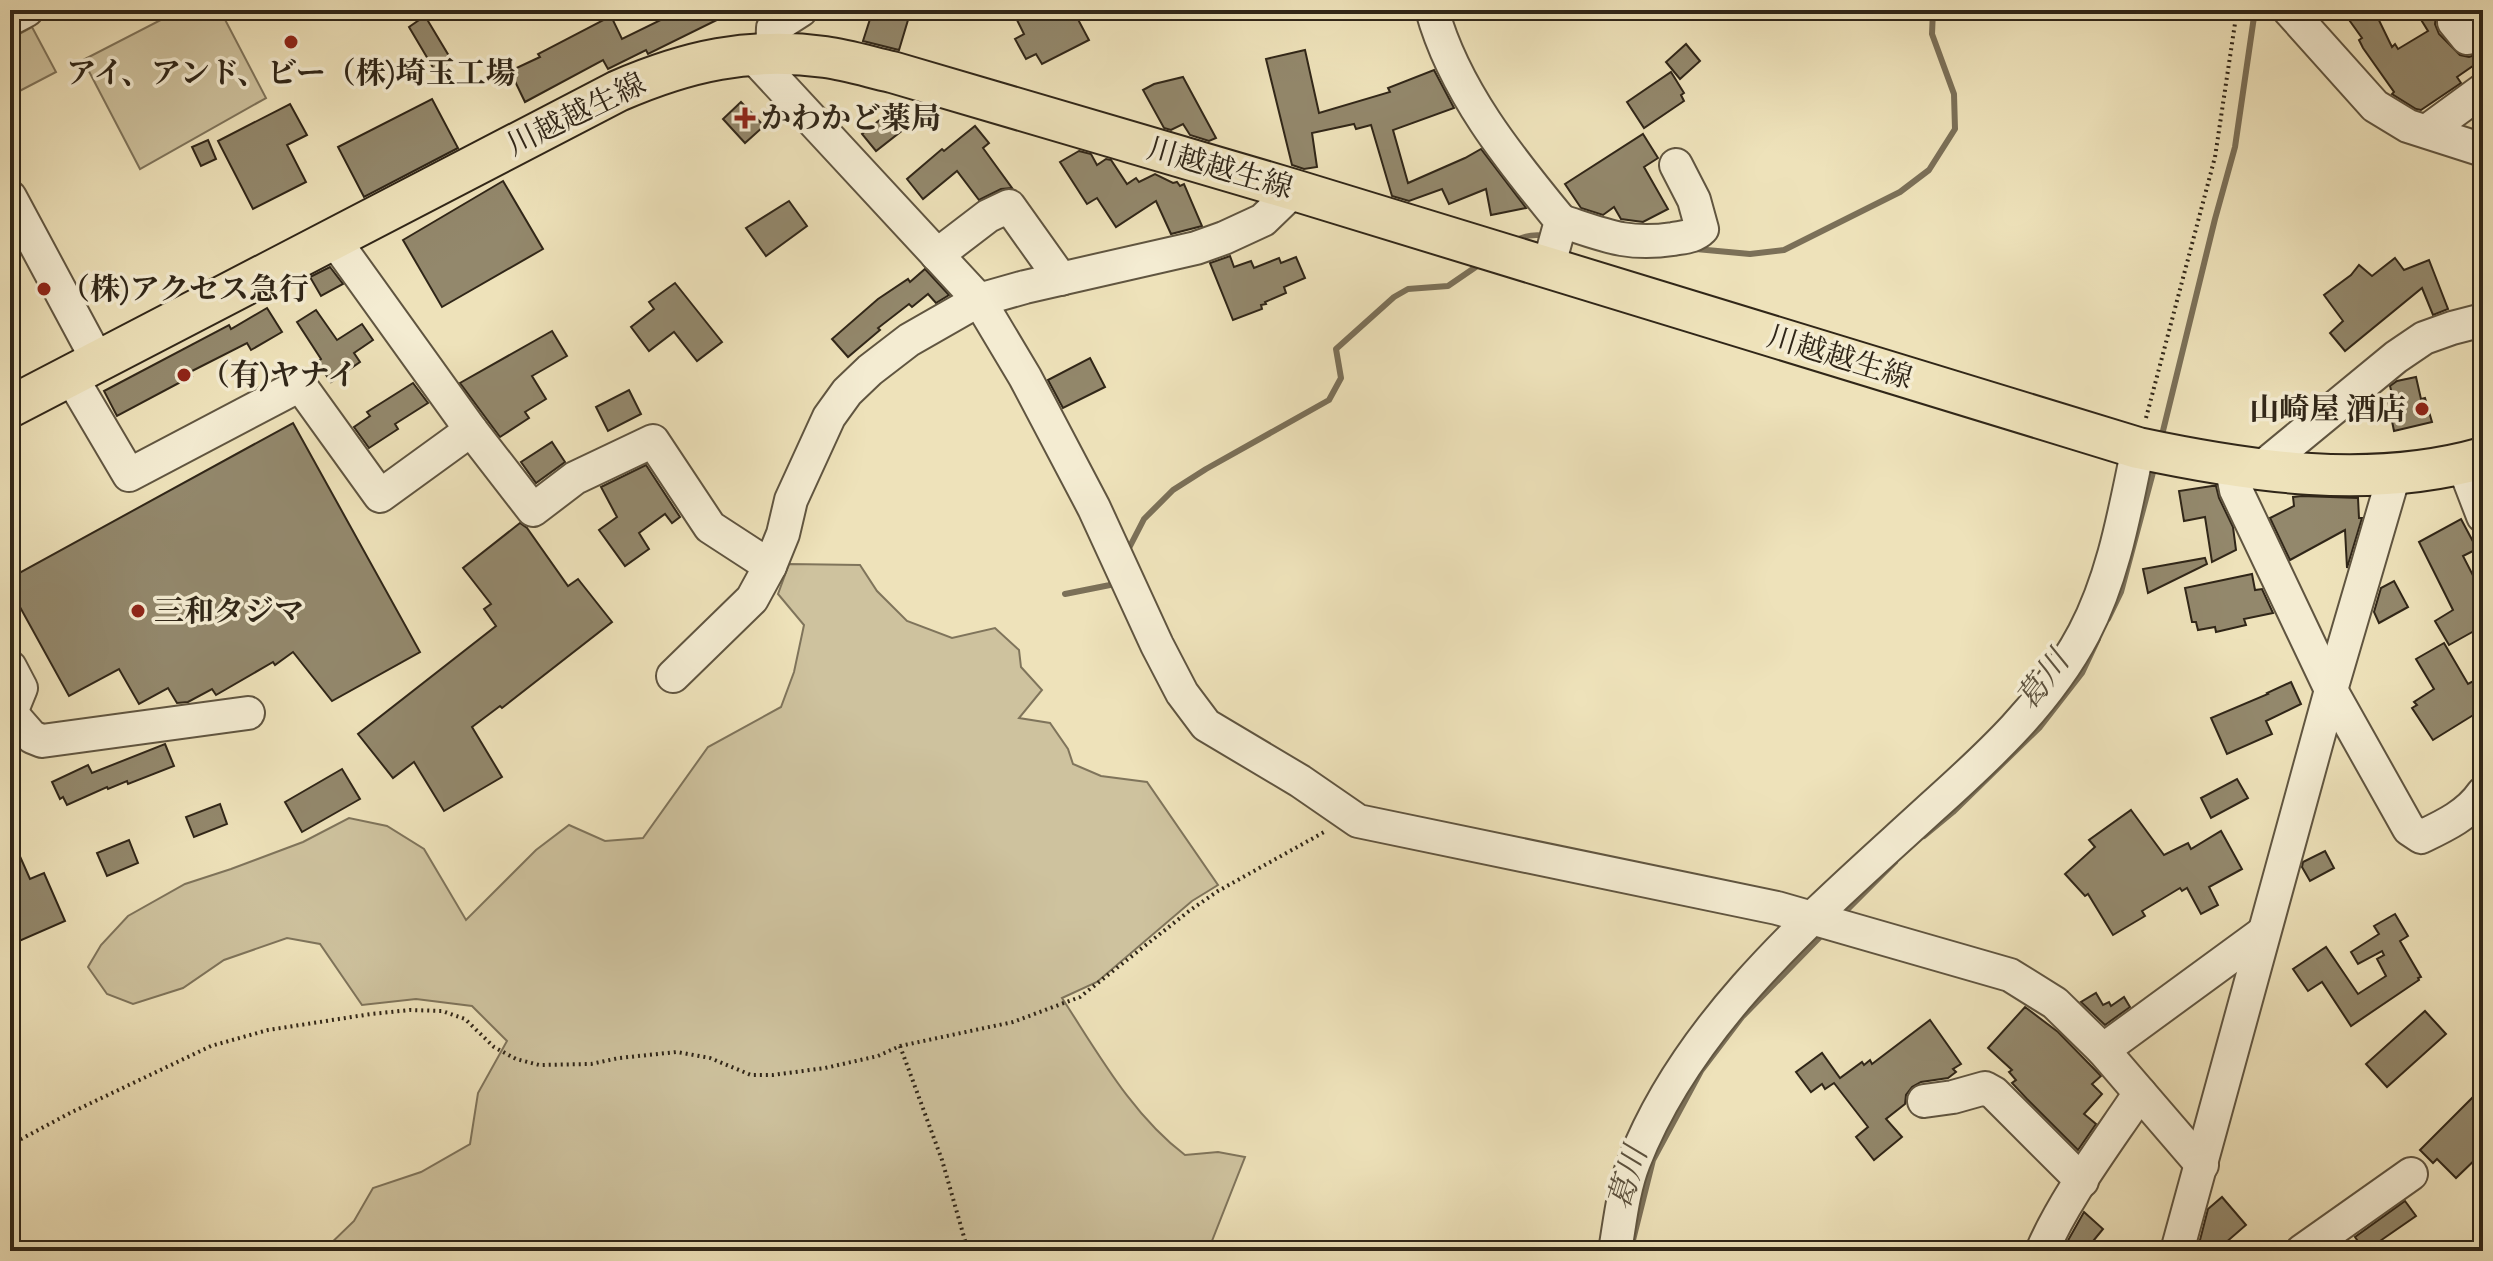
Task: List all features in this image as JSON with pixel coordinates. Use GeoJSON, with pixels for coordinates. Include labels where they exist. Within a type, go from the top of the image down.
{"type":"FeatureCollection","features":[{"type":"Feature","properties":{"kind":"main road","name":"川越越生線"},"geometry":{"type":"LineString","coordinates":[[10,407],[618,91],[661,72],[698,62],[767,36],[826,57],[892,72],[1294,190],[2150,450],[2246,467],[2362,477],[2394,475],[2473,461]]}},
{"type":"Feature","properties":{"kind":"street"},"geometry":{"type":"LineString","coordinates":[[10,19],[27,10]]}},
{"type":"Feature","properties":{"kind":"street"},"geometry":{"type":"LineString","coordinates":[[801,10],[767,36],[937,255],[979,300],[1011,352],[1088,495],[1182,693],[1206,725],[1300,781],[1358,821],[1746,901],[1812,917],[2010,975],[2055,1003],[2103,1050],[2202,1165]]}},
{"type":"Feature","properties":{"kind":"street"},"geometry":{"type":"LineString","coordinates":[[1432,10],[1454,66],[1488,128],[1561,221],[1624,240],[1647,243],[1695,235],[1702,229],[1694,200],[1676,165]]}},
{"type":"Feature","properties":{"kind":"street"},"geometry":{"type":"LineString","coordinates":[[2289,10],[2375,106],[2408,126],[2482,148]]}},
{"type":"Feature","properties":{"kind":"street"},"geometry":{"type":"LineString","coordinates":[[2427,131],[2483,90]]}},
{"type":"Feature","properties":{"kind":"street"},"geometry":{"type":"LineString","coordinates":[[673,676],[752,599],[770,566],[783,534],[791,500],[829,417],[847,392],[909,340],[979,300],[1196,248],[1224,238],[1263,220],[1294,190]]}},
{"type":"Feature","properties":{"kind":"street"},"geometry":{"type":"LineString","coordinates":[[10,197],[129,475],[300,385],[380,496],[471,430]]}},
{"type":"Feature","properties":{"kind":"street"},"geometry":{"type":"LineString","coordinates":[[937,255],[988,216],[1009,206],[1061,279]]}},
{"type":"Feature","properties":{"kind":"street"},"geometry":{"type":"LineString","coordinates":[[1548,268],[1561,221]]}},
{"type":"Feature","properties":{"kind":"street"},"geometry":{"type":"LineString","coordinates":[[333,238],[471,430],[533,510],[575,478],[653,441],[710,527],[770,566]]}},
{"type":"Feature","properties":{"kind":"street"},"geometry":{"type":"LineString","coordinates":[[2483,320],[2424,338],[2396,357],[2246,467],[2236,490],[2331,690],[2409,829],[2421,837],[2451,822],[2476,803],[2483,793]]}},
{"type":"Feature","properties":{"kind":"street"},"geometry":{"type":"LineString","coordinates":[[1615,1251],[1633,1164],[1672,1082],[1761,970],[1812,917],[1988,757],[2045,693],[2085,632],[2110,570],[2150,450]]}},
{"type":"Feature","properties":{"kind":"street"},"geometry":{"type":"LineString","coordinates":[[2473,461],[2483,516]]}},
{"type":"Feature","properties":{"kind":"street"},"geometry":{"type":"LineString","coordinates":[[2177,1251],[2263,933],[2394,475]]}},
{"type":"Feature","properties":{"kind":"street"},"geometry":{"type":"LineString","coordinates":[[10,667],[21,688],[10,714],[32,737],[42,741],[248,713]]}},
{"type":"Feature","properties":{"kind":"street"},"geometry":{"type":"LineString","coordinates":[[2103,1050],[2263,933]]}},
{"type":"Feature","properties":{"kind":"street"},"geometry":{"type":"LineString","coordinates":[[1924,1101],[1985,1088],[1994,1093],[2082,1181]]}},
{"type":"Feature","properties":{"kind":"street"},"geometry":{"type":"LineString","coordinates":[[2042,1251],[2082,1181],[2140,1093]]}},
{"type":"Feature","properties":{"kind":"street"},"geometry":{"type":"LineString","coordinates":[[2302,1251],[2411,1174]]}},
{"type":"Feature","properties":{"kind":"path"},"geometry":{"type":"LineString","coordinates":[[2150,450],[2215,157],[2237,10]]}},
{"type":"Feature","properties":{"kind":"path"},"geometry":{"type":"LineString","coordinates":[[10,1145],[211,1046],[268,1030],[410,1010],[442,1011],[465,1019],[494,1047],[516,1059],[539,1065],[591,1064],[677,1052],[710,1058],[751,1075],[773,1075],[878,1056],[900,1046],[1013,1022],[1080,997],[1218,891],[1326,831],[1358,821]]}},
{"type":"Feature","properties":{"kind":"path"},"geometry":{"type":"LineString","coordinates":[[900,1046],[942,1160],[968,1251]]}},
{"type":"Feature","properties":{"kind":"shaded area"},"geometry":{"type":"Polygon","coordinates":[[[180,10],[220,10],[266,98],[140,169],[83,60],[180,10]]]}},
{"type":"Feature","properties":{"kind":"shaded area"},"geometry":{"type":"Polygon","coordinates":[[[32,27],[56,72],[10,96],[10,39],[32,27]]]}},
{"type":"Feature","properties":{"kind":"shaded area"},"geometry":{"type":"Polygon","coordinates":[[[789,564],[860,565],[877,591],[907,621],[952,638],[995,628],[1019,650],[1021,667],[1042,690],[1019,718],[1050,723],[1068,749],[1073,764],[1101,776],[1147,782],[1218,885],[1192,901],[1097,982],[1062,998],[1117,1082],[1166,1139],[1185,1155],[1218,1152],[1245,1157],[1208,1251],[323,1251],[354,1221],[373,1188],[421,1172],[470,1144],[478,1093],[507,1041],[472,1006],[416,999],[362,1005],[320,944],[287,938],[224,960],[183,988],[133,1004],[107,994],[88,967],[101,945],[128,916],[185,884],[303,842],[349,818],[387,826],[424,849],[466,920],[536,850],[569,825],[605,841],[643,838],[708,747],[781,707],[794,672],[804,625],[778,594],[789,564]]]}},
{"type":"Feature","properties":{"kind":"building"},"geometry":{"type":"Polygon","coordinates":[[[681,10],[737,10],[648,54],[646,50],[608,69],[603,60],[525,102],[510,71],[611,16],[622,39],[681,10]]]}},
{"type":"Feature","properties":{"kind":"building"},"geometry":{"type":"Polygon","coordinates":[[[891,10],[911,10],[899,50],[863,41],[871,16],[881,19],[891,10]]]}},
{"type":"Feature","properties":{"kind":"building"},"geometry":{"type":"Polygon","coordinates":[[[1012,10],[1073,10],[1089,40],[1042,64],[1036,54],[1026,59],[1015,39],[1024,34],[1012,10]]]}},
{"type":"Feature","properties":{"kind":"building"},"geometry":{"type":"Polygon","coordinates":[[[2342,10],[2374,10],[2392,47],[2395,44],[2398,49],[2428,31],[2415,10],[2440,10],[2435,24],[2439,34],[2460,55],[2475,55],[2480,61],[2457,77],[2461,83],[2421,110],[2416,109],[2392,94],[2394,92],[2363,48],[2359,40],[2362,38],[2342,10]]]}},
{"type":"Feature","properties":{"kind":"building"},"geometry":{"type":"Polygon","coordinates":[[[425,16],[452,61],[435,71],[409,27],[425,16]]]}},
{"type":"Feature","properties":{"kind":"building"},"geometry":{"type":"Polygon","coordinates":[[[1686,44],[1700,61],[1680,79],[1666,62],[1686,44]]]}},
{"type":"Feature","properties":{"kind":"building"},"geometry":{"type":"Polygon","coordinates":[[[1305,50],[1319,113],[1390,92],[1388,88],[1434,70],[1454,108],[1393,130],[1408,183],[1481,149],[1526,208],[1491,215],[1486,189],[1449,204],[1442,189],[1409,201],[1392,196],[1371,125],[1356,129],[1354,124],[1312,133],[1317,167],[1304,169],[1292,165],[1266,59],[1305,50]]]}},
{"type":"Feature","properties":{"kind":"building"},"geometry":{"type":"Polygon","coordinates":[[[1671,72],[1684,93],[1681,95],[1684,101],[1644,128],[1627,102],[1671,72]]]}},
{"type":"Feature","properties":{"kind":"building"},"geometry":{"type":"Polygon","coordinates":[[[1183,77],[1216,138],[1209,141],[1190,135],[1183,124],[1171,130],[1164,128],[1143,90],[1183,77]]]}},
{"type":"Feature","properties":{"kind":"building"},"geometry":{"type":"Polygon","coordinates":[[[432,99],[458,148],[364,197],[338,147],[432,99]]]}},
{"type":"Feature","properties":{"kind":"building"},"geometry":{"type":"Polygon","coordinates":[[[741,102],[764,126],[745,143],[723,119],[741,102]]]}},
{"type":"Feature","properties":{"kind":"building"},"geometry":{"type":"Polygon","coordinates":[[[290,104],[307,135],[287,145],[306,182],[253,209],[218,141],[290,104]]]}},
{"type":"Feature","properties":{"kind":"building"},"geometry":{"type":"Polygon","coordinates":[[[899,105],[913,122],[876,151],[862,134],[899,105]]]}},
{"type":"Feature","properties":{"kind":"building"},"geometry":{"type":"Polygon","coordinates":[[[975,126],[989,143],[983,148],[1012,188],[1001,189],[979,200],[957,171],[923,199],[907,179],[975,126]]]}},
{"type":"Feature","properties":{"kind":"building"},"geometry":{"type":"Polygon","coordinates":[[[1643,134],[1658,158],[1644,167],[1668,209],[1643,222],[1621,219],[1614,207],[1603,215],[1581,208],[1565,184],[1643,134]]]}},
{"type":"Feature","properties":{"kind":"building"},"geometry":{"type":"Polygon","coordinates":[[[208,140],[216,159],[201,166],[192,147],[208,140]]]}},
{"type":"Feature","properties":{"kind":"building"},"geometry":{"type":"Polygon","coordinates":[[[1079,151],[1091,154],[1097,165],[1106,159],[1111,160],[1127,184],[1136,178],[1139,182],[1155,174],[1180,186],[1184,184],[1202,226],[1171,234],[1156,201],[1116,227],[1097,198],[1087,204],[1060,162],[1079,151]]]}},
{"type":"Feature","properties":{"kind":"building"},"geometry":{"type":"Polygon","coordinates":[[[503,181],[543,249],[442,307],[403,240],[503,181]]]}},
{"type":"Feature","properties":{"kind":"building"},"geometry":{"type":"Polygon","coordinates":[[[789,201],[807,226],[766,256],[746,228],[789,201]]]}},
{"type":"Feature","properties":{"kind":"building"},"geometry":{"type":"Polygon","coordinates":[[[1230,256],[1234,267],[1251,261],[1254,268],[1279,258],[1281,263],[1296,257],[1305,278],[1284,287],[1286,293],[1265,302],[1261,305],[1262,309],[1233,320],[1210,263],[1230,256]]]}},
{"type":"Feature","properties":{"kind":"building"},"geometry":{"type":"Polygon","coordinates":[[[2395,258],[2404,270],[2429,260],[2448,309],[2433,315],[2422,288],[2345,351],[2330,333],[2343,321],[2324,295],[2359,265],[2372,276],[2395,258]]]}},
{"type":"Feature","properties":{"kind":"building"},"geometry":{"type":"Polygon","coordinates":[[[330,267],[343,284],[321,296],[310,277],[330,267]]]}},
{"type":"Feature","properties":{"kind":"building"},"geometry":{"type":"Polygon","coordinates":[[[925,269],[949,295],[936,303],[928,294],[912,307],[909,304],[848,357],[832,339],[878,299],[908,279],[910,282],[925,269]]]}},
{"type":"Feature","properties":{"kind":"building"},"geometry":{"type":"Polygon","coordinates":[[[675,283],[722,342],[697,361],[674,332],[649,351],[631,327],[654,309],[649,302],[675,283]]]}},
{"type":"Feature","properties":{"kind":"building"},"geometry":{"type":"Polygon","coordinates":[[[267,308],[282,332],[251,350],[247,343],[190,372],[192,376],[117,416],[104,391],[267,308]]]}},
{"type":"Feature","properties":{"kind":"building"},"geometry":{"type":"Polygon","coordinates":[[[316,310],[337,340],[362,324],[373,340],[354,353],[360,362],[331,382],[317,362],[321,359],[297,322],[316,310]]]}},
{"type":"Feature","properties":{"kind":"building"},"geometry":{"type":"Polygon","coordinates":[[[552,331],[567,356],[532,376],[546,399],[525,412],[529,418],[500,437],[460,383],[552,331]]]}},
{"type":"Feature","properties":{"kind":"building"},"geometry":{"type":"Polygon","coordinates":[[[1090,358],[1105,387],[1063,408],[1048,380],[1090,358]]]}},
{"type":"Feature","properties":{"kind":"building"},"geometry":{"type":"Polygon","coordinates":[[[2416,377],[2421,399],[2425,398],[2432,422],[2394,431],[2387,396],[2392,394],[2390,386],[2397,381],[2416,377]]]}},
{"type":"Feature","properties":{"kind":"building"},"geometry":{"type":"Polygon","coordinates":[[[413,383],[428,403],[395,424],[398,429],[369,448],[354,427],[370,416],[367,412],[413,383]]]}},
{"type":"Feature","properties":{"kind":"building"},"geometry":{"type":"Polygon","coordinates":[[[629,390],[641,414],[608,431],[596,407],[629,390]]]}},
{"type":"Feature","properties":{"kind":"building"},"geometry":{"type":"Polygon","coordinates":[[[293,423],[420,652],[332,701],[293,652],[275,665],[273,662],[216,695],[212,689],[188,702],[177,703],[168,688],[139,704],[119,669],[69,696],[10,589],[10,578],[293,423]]]}},
{"type":"Feature","properties":{"kind":"building"},"geometry":{"type":"Polygon","coordinates":[[[552,442],[565,462],[536,483],[521,462],[552,442]]]}},
{"type":"Feature","properties":{"kind":"building"},"geometry":{"type":"Polygon","coordinates":[[[646,465],[680,517],[672,523],[665,514],[639,533],[649,549],[625,566],[599,530],[617,517],[601,487],[646,465]]]}},
{"type":"Feature","properties":{"kind":"building"},"geometry":{"type":"Polygon","coordinates":[[[2216,486],[2233,527],[2236,550],[2212,562],[2205,517],[2184,521],[2179,491],[2216,486]]]}},
{"type":"Feature","properties":{"kind":"building"},"geometry":{"type":"Polygon","coordinates":[[[2293,497],[2358,498],[2359,518],[2362,518],[2347,568],[2345,530],[2290,560],[2270,518],[2294,506],[2293,497]]]}},
{"type":"Feature","properties":{"kind":"building"},"geometry":{"type":"Polygon","coordinates":[[[2461,519],[2477,549],[2463,556],[2483,595],[2483,626],[2449,645],[2435,621],[2453,610],[2419,542],[2461,519]]]}},
{"type":"Feature","properties":{"kind":"building"},"geometry":{"type":"Polygon","coordinates":[[[520,523],[527,528],[568,586],[578,579],[612,622],[502,708],[500,706],[472,727],[502,777],[444,811],[414,762],[393,778],[358,734],[496,626],[484,609],[491,604],[463,568],[520,523]]]}},
{"type":"Feature","properties":{"kind":"building"},"geometry":{"type":"Polygon","coordinates":[[[2205,558],[2207,564],[2148,593],[2143,569],[2205,558]]]}},
{"type":"Feature","properties":{"kind":"building"},"geometry":{"type":"Polygon","coordinates":[[[2252,574],[2255,590],[2262,589],[2273,613],[2244,619],[2246,625],[2216,632],[2215,627],[2198,630],[2196,622],[2192,622],[2185,588],[2252,574]]]}},
{"type":"Feature","properties":{"kind":"building"},"geometry":{"type":"Polygon","coordinates":[[[2394,581],[2408,607],[2379,623],[2374,612],[2381,588],[2394,581]]]}},
{"type":"Feature","properties":{"kind":"building"},"geometry":{"type":"Polygon","coordinates":[[[2444,643],[2468,684],[2483,676],[2483,709],[2433,740],[2412,708],[2417,705],[2414,702],[2434,689],[2416,659],[2444,643]]]}},
{"type":"Feature","properties":{"kind":"building"},"geometry":{"type":"Polygon","coordinates":[[[2291,682],[2301,704],[2266,721],[2272,734],[2227,754],[2211,718],[2291,682]]]}},
{"type":"Feature","properties":{"kind":"building"},"geometry":{"type":"Polygon","coordinates":[[[165,744],[174,766],[128,784],[127,781],[107,787],[67,805],[63,797],[60,799],[52,782],[88,765],[92,773],[165,744]]]}},
{"type":"Feature","properties":{"kind":"building"},"geometry":{"type":"Polygon","coordinates":[[[342,769],[360,799],[302,832],[285,802],[342,769]]]}},
{"type":"Feature","properties":{"kind":"building"},"geometry":{"type":"Polygon","coordinates":[[[2237,779],[2248,798],[2211,818],[2201,798],[2237,779]]]}},
{"type":"Feature","properties":{"kind":"building"},"geometry":{"type":"Polygon","coordinates":[[[220,804],[227,824],[194,837],[186,817],[220,804]]]}},
{"type":"Feature","properties":{"kind":"building"},"geometry":{"type":"Polygon","coordinates":[[[2131,810],[2164,855],[2188,843],[2191,849],[2221,831],[2242,869],[2209,887],[2218,905],[2201,914],[2187,888],[2182,891],[2180,888],[2142,911],[2145,916],[2113,935],[2088,894],[2085,896],[2065,874],[2095,847],[2089,840],[2131,810]]]}},
{"type":"Feature","properties":{"kind":"building"},"geometry":{"type":"Polygon","coordinates":[[[10,834],[30,879],[44,873],[65,921],[10,945],[10,834]]]}},
{"type":"Feature","properties":{"kind":"building"},"geometry":{"type":"Polygon","coordinates":[[[129,840],[138,863],[107,876],[97,853],[129,840]]]}},
{"type":"Feature","properties":{"kind":"building"},"geometry":{"type":"Polygon","coordinates":[[[2325,851],[2334,868],[2310,881],[2302,867],[2303,862],[2325,851]]]}},
{"type":"Feature","properties":{"kind":"building"},"geometry":{"type":"Polygon","coordinates":[[[2395,914],[2408,936],[2400,941],[2421,977],[2351,1026],[2322,982],[2308,991],[2293,969],[2326,947],[2358,994],[2386,976],[2377,959],[2384,955],[2382,951],[2358,964],[2351,952],[2379,934],[2374,926],[2395,914]]]}},
{"type":"Feature","properties":{"kind":"building"},"geometry":{"type":"Polygon","coordinates":[[[2096,993],[2103,1005],[2109,1002],[2111,1006],[2124,997],[2130,1007],[2105,1025],[2081,1002],[2096,993]]]}},
{"type":"Feature","properties":{"kind":"building"},"geometry":{"type":"Polygon","coordinates":[[[2025,1007],[2058,1032],[2101,1076],[2092,1084],[2102,1094],[2084,1114],[2096,1124],[2078,1150],[2012,1083],[2016,1080],[2009,1072],[2012,1070],[1988,1048],[2025,1007]]]}},
{"type":"Feature","properties":{"kind":"building"},"geometry":{"type":"Polygon","coordinates":[[[2425,1011],[2446,1034],[2387,1087],[2366,1064],[2425,1011]]]}},
{"type":"Feature","properties":{"kind":"building"},"geometry":{"type":"Polygon","coordinates":[[[1930,1020],[1961,1064],[1953,1069],[1956,1072],[1948,1078],[1921,1082],[1912,1087],[1906,1095],[1905,1104],[1886,1119],[1902,1137],[1874,1160],[1856,1137],[1868,1127],[1834,1083],[1825,1089],[1822,1084],[1811,1092],[1796,1072],[1822,1053],[1840,1078],[1862,1062],[1864,1065],[1870,1060],[1872,1064],[1930,1020]]]}},
{"type":"Feature","properties":{"kind":"building"},"geometry":{"type":"Polygon","coordinates":[[[2483,1087],[2483,1152],[2456,1178],[2437,1159],[2433,1163],[2420,1150],[2483,1087]]]}},
{"type":"Feature","properties":{"kind":"building"},"geometry":{"type":"Polygon","coordinates":[[[2222,1197],[2246,1225],[2216,1251],[2208,1251],[2200,1240],[2208,1209],[2222,1197]]]}},
{"type":"Feature","properties":{"kind":"building"},"geometry":{"type":"Polygon","coordinates":[[[2405,1201],[2416,1216],[2367,1250],[2362,1247],[2355,1237],[2405,1201]]]}},
{"type":"Feature","properties":{"kind":"building"},"geometry":{"type":"Polygon","coordinates":[[[2084,1212],[2103,1229],[2085,1251],[2074,1251],[2066,1244],[2084,1212]]]}},
{"type":"Feature","properties":{"kind":"waterway"},"geometry":{"type":"LineString","coordinates":[[1696,249],[1750,254],[1784,250],[1900,192],[1929,170],[1955,129],[1954,94],[1932,34],[1933,10]]}},
{"type":"Feature","properties":{"kind":"waterway","name":"葛川"},"geometry":{"type":"LineString","coordinates":[[2161,439],[2235,147],[2255,10]]}},
{"type":"Feature","properties":{"kind":"waterway"},"geometry":{"type":"LineString","coordinates":[[1513,242],[1529,236],[1547,236]]}},
{"type":"Feature","properties":{"kind":"waterway"},"geometry":{"type":"LineString","coordinates":[[1127,552],[1144,519],[1173,490],[1329,400],[1341,378],[1336,349],[1394,297],[1408,289],[1448,286],[1483,262]]}},
{"type":"Feature","properties":{"kind":"waterway","name":"葛川"},"geometry":{"type":"LineString","coordinates":[[2108,619],[2121,592],[2155,465]]}},
{"type":"Feature","properties":{"kind":"waterway"},"geometry":{"type":"LineString","coordinates":[[1065,594],[1110,585],[1115,576]]}},
{"type":"Feature","properties":{"kind":"waterway","name":"葛川"},"geometry":{"type":"LineString","coordinates":[[1924,836],[2040,727],[2082,673],[2098,639]]}},
{"type":"Feature","properties":{"kind":"waterway","name":"葛川"},"geometry":{"type":"LineString","coordinates":[[1841,916],[1895,862]]}},
{"type":"Feature","properties":{"kind":"waterway","name":"葛川"},"geometry":{"type":"LineString","coordinates":[[1633,1240],[1653,1160],[1701,1071],[1742,1017],[1824,933]]}},
{"type":"Feature","properties":{"kind":"place","name":"アイ、アンド、ビー（株)埼玉工場"},"geometry":{"type":"Point","coordinates":[291,42]}},
{"type":"Feature","properties":{"kind":"place","name":"かわかど薬局"},"geometry":{"type":"Point","coordinates":[745,118]}},
{"type":"Feature","properties":{"kind":"place","name":"（株)アクセス急行"},"geometry":{"type":"Point","coordinates":[44,289]}},
{"type":"Feature","properties":{"kind":"place","name":"（有)ヤナイ"},"geometry":{"type":"Point","coordinates":[184,375]}},
{"type":"Feature","properties":{"kind":"place","name":"山崎屋 酒店"},"geometry":{"type":"Point","coordinates":[2422,409]}},
{"type":"Feature","properties":{"kind":"place","name":"三和タジマ"},"geometry":{"type":"Point","coordinates":[138,611]}}]}
